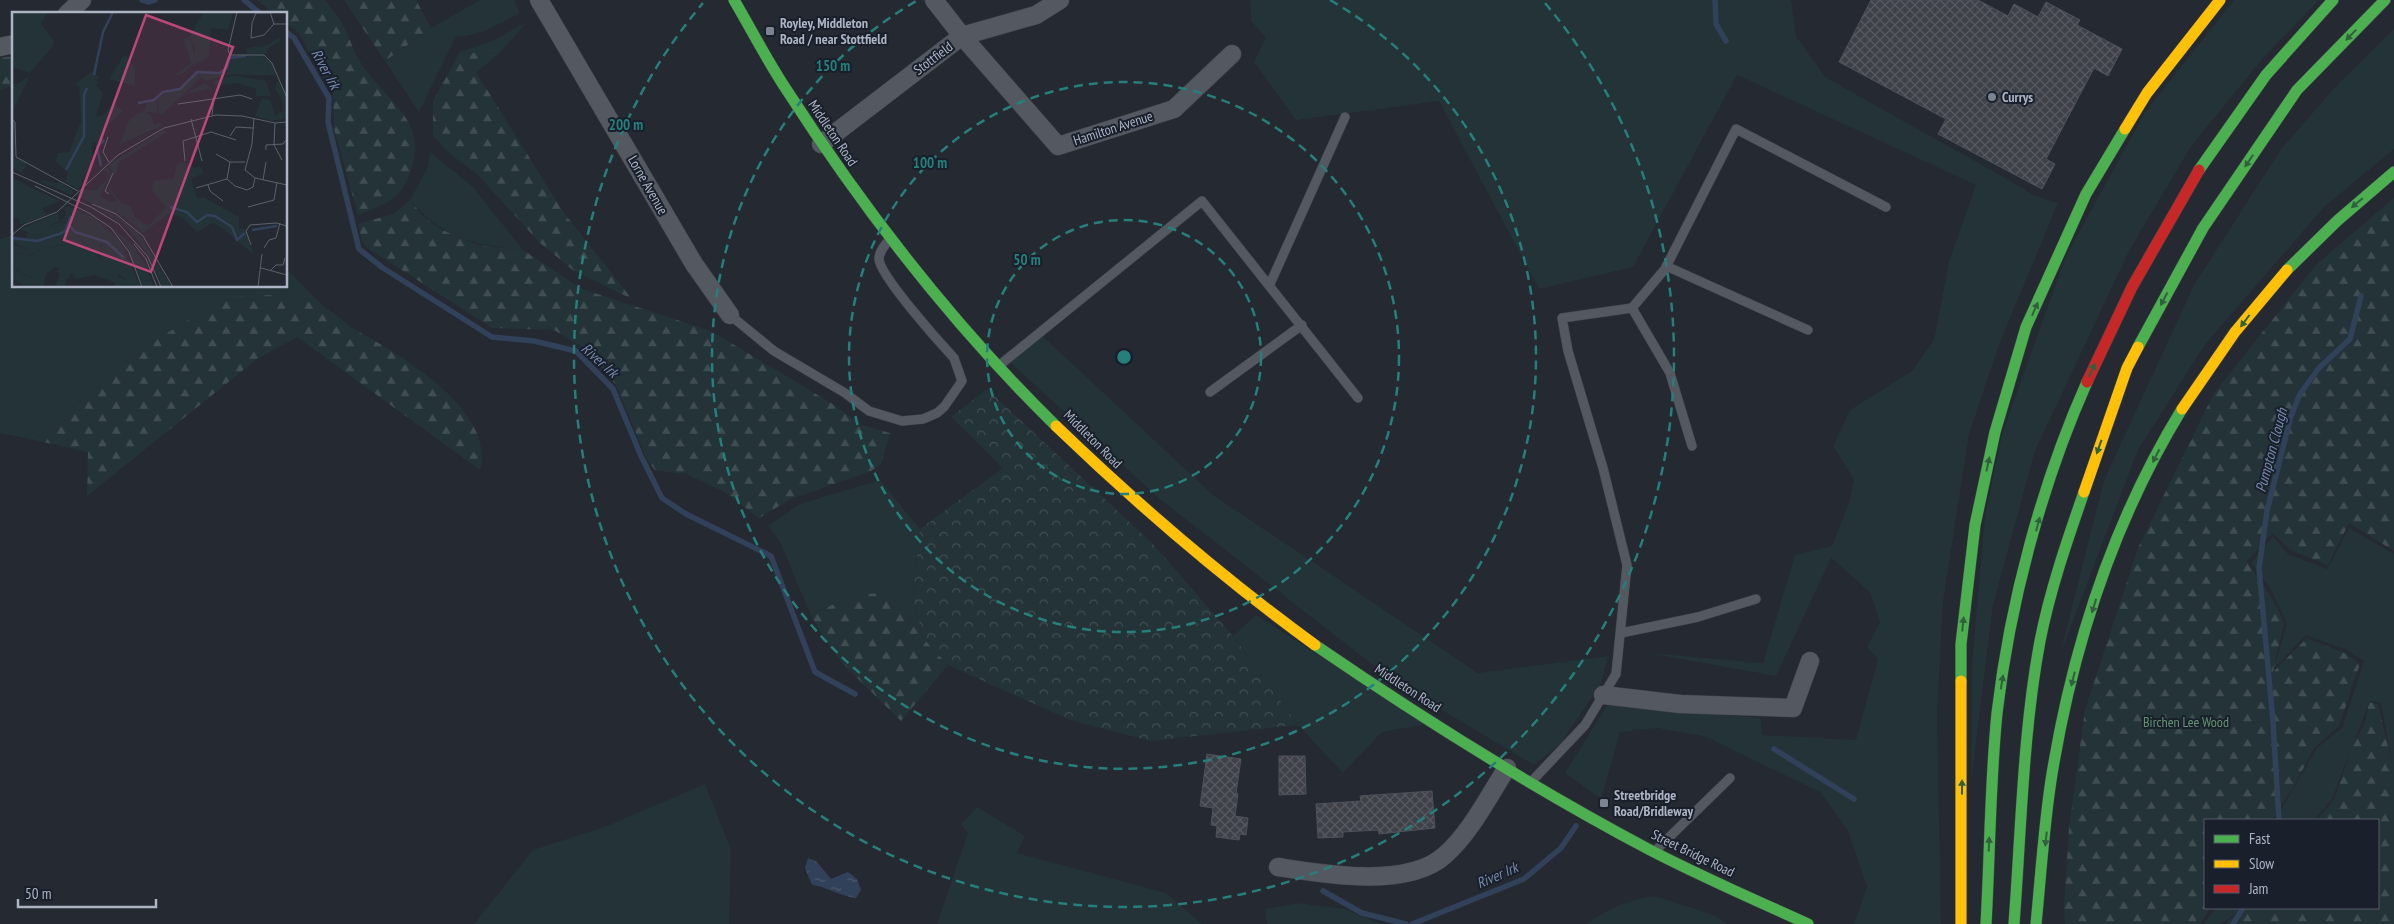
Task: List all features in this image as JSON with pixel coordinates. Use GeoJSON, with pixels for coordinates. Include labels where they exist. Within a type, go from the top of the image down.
{"type":"FeatureCollection","features":[{"type":"Feature","properties":{"kind":"main road","name":"Middleton Road"},"geometry":{"type":"LineString","coordinates":[[734,0],[787,91],[821,144],[890,239],[998,366],[1112,480],[1229,580],[1364,678],[1535,786]]}},
{"type":"Feature","properties":{"kind":"main road"},"geometry":{"type":"LineString","coordinates":[[1961,924],[1961,644],[1975,525],[1995,432],[2026,328],[2086,194],[2147,93],[2220,0]]}},
{"type":"Feature","properties":{"kind":"main road"},"geometry":{"type":"LineString","coordinates":[[1986,924],[1991,784],[2002,682],[2021,585],[2055,462],[2088,377],[2136,277],[2201,165],[2263,77],[2333,0]]}},
{"type":"Feature","properties":{"kind":"main road"},"geometry":{"type":"LineString","coordinates":[[2014,924],[2028,735],[2040,642],[2057,571],[2127,368],[2203,228],[2297,90],[2385,0]]}},
{"type":"Feature","properties":{"kind":"main road"},"geometry":{"type":"LineString","coordinates":[[2037,918],[2052,777],[2061,728],[2086,632],[2120,528],[2169,430],[2202,379],[2248,317],[2283,275],[2340,218],[2394,172]]}},
{"type":"Feature","properties":{"kind":"main road","name":"Street Bridge Road"},"geometry":{"type":"LineString","coordinates":[[1535,786],[1654,852],[1808,924]]}},
{"type":"Feature","properties":{"kind":"street"},"geometry":{"type":"LineString","coordinates":[[69,12],[82,0]]}},
{"type":"Feature","properties":{"kind":"street","name":"Lorne Avenue"},"geometry":{"type":"LineString","coordinates":[[539,0],[694,264],[730,315]]}},
{"type":"Feature","properties":{"kind":"street"},"geometry":{"type":"LineString","coordinates":[[934,0],[962,36]]}},
{"type":"Feature","properties":{"kind":"street","name":"Stottfield"},"geometry":{"type":"LineString","coordinates":[[821,144],[962,36],[1036,15],[1060,0]]}},
{"type":"Feature","properties":{"kind":"street","name":"Hamilton Avenue"},"geometry":{"type":"LineString","coordinates":[[962,36],[1058,146],[1174,109],[1232,54]]}},
{"type":"Feature","properties":{"kind":"street"},"geometry":{"type":"LineString","coordinates":[[1603,695],[1680,704],[1794,708],[1810,661]]}},
{"type":"Feature","properties":{"kind":"street"},"geometry":{"type":"LineString","coordinates":[[1278,867],[1362,877],[1406,873],[1432,863],[1443,857],[1458,843],[1507,768]]}},
{"type":"Feature","properties":{"kind":"lane"},"geometry":{"type":"LineString","coordinates":[[1270,284],[1345,117]]}},
{"type":"Feature","properties":{"kind":"lane"},"geometry":{"type":"LineString","coordinates":[[1535,786],[1585,725],[1616,674],[1627,565],[1603,468],[1568,351],[1562,318],[1632,308],[1666,266],[1736,129],[1886,207]]}},
{"type":"Feature","properties":{"kind":"lane"},"geometry":{"type":"LineString","coordinates":[[998,366],[1202,201],[1270,284],[1358,398]]}},
{"type":"Feature","properties":{"kind":"lane"},"geometry":{"type":"LineString","coordinates":[[730,315],[774,351],[846,393],[869,411],[902,421],[922,420],[937,413],[956,392],[962,381],[954,358],[893,285],[882,266],[879,259],[882,248],[890,239]]}},
{"type":"Feature","properties":{"kind":"lane"},"geometry":{"type":"LineString","coordinates":[[1666,266],[1808,330]]}},
{"type":"Feature","properties":{"kind":"lane"},"geometry":{"type":"LineString","coordinates":[[1632,308],[1670,373],[1692,446]]}},
{"type":"Feature","properties":{"kind":"lane"},"geometry":{"type":"LineString","coordinates":[[1210,392],[1302,325]]}},
{"type":"Feature","properties":{"kind":"lane"},"geometry":{"type":"LineString","coordinates":[[1621,633],[1698,617],[1756,599]]}},
{"type":"Feature","properties":{"kind":"lane"},"geometry":{"type":"LineString","coordinates":[[1654,852],[1730,778]]}},
{"type":"Feature","properties":{"kind":"green space"},"geometry":{"type":"Polygon","coordinates":[[[257,0],[325,0],[343,25],[361,63],[402,112],[414,138],[415,153],[407,181],[391,200],[358,215],[334,129],[333,93],[298,32],[288,24],[288,12],[272,12],[257,0]]]}},
{"type":"Feature","properties":{"kind":"green space"},"geometry":{"type":"Polygon","coordinates":[[[344,0],[416,0],[431,28],[385,61],[344,0]]]}},
{"type":"Feature","properties":{"kind":"green space"},"geometry":{"type":"Polygon","coordinates":[[[480,0],[514,0],[520,13],[481,32],[456,36],[419,112],[385,61],[431,28],[480,0]]]}},
{"type":"Feature","properties":{"kind":"green space"},"geometry":{"type":"Polygon","coordinates":[[[1250,0],[1791,0],[1796,36],[1825,77],[2035,196],[2058,203],[2000,342],[1969,434],[1943,602],[1937,714],[1941,924],[1854,924],[1867,887],[1848,831],[1820,792],[1704,736],[1657,728],[1620,732],[1601,799],[1565,773],[1607,705],[1761,718],[1762,735],[1856,740],[1878,659],[1867,647],[1880,622],[1870,592],[1831,558],[1776,676],[1648,653],[1763,663],[1795,555],[1832,546],[1849,503],[1854,479],[1833,446],[1850,410],[1912,371],[1934,340],[1949,261],[1976,185],[1737,75],[1633,267],[1539,289],[1439,101],[1296,120],[1254,62],[1266,38],[1251,21],[1250,0]]]}},
{"type":"Feature","properties":{"kind":"green space"},"geometry":{"type":"Polygon","coordinates":[[[2234,0],[2319,0],[2264,57],[2192,145],[2129,251],[2035,451],[1993,605],[1971,783],[1972,663],[1985,516],[2002,434],[2066,256],[2145,112],[2234,0]]]}},
{"type":"Feature","properties":{"kind":"green space"},"geometry":{"type":"Polygon","coordinates":[[[528,21],[499,54],[460,52],[494,40],[528,21]]]}},
{"type":"Feature","properties":{"kind":"green space"},"geometry":{"type":"Polygon","coordinates":[[[2394,29],[2394,149],[2324,207],[2204,346],[2138,450],[2060,655],[2104,480],[2194,285],[2281,149],[2339,83],[2394,29]]]}},
{"type":"Feature","properties":{"kind":"green space"},"geometry":{"type":"Polygon","coordinates":[[[460,52],[499,54],[476,72],[564,213],[632,299],[574,271],[539,242],[477,174],[449,153],[433,136],[433,101],[460,52]]]}},
{"type":"Feature","properties":{"kind":"green space"},"geometry":{"type":"Polygon","coordinates":[[[12,56],[12,86],[0,90],[0,58],[12,56]]]}},
{"type":"Feature","properties":{"kind":"green space"},"geometry":{"type":"Polygon","coordinates":[[[430,152],[472,186],[523,250],[489,245],[461,238],[435,224],[410,200],[428,167],[430,152]]]}},
{"type":"Feature","properties":{"kind":"green space","name":"Birchen Lee Wood"},"geometry":{"type":"Polygon","coordinates":[[[2394,198],[2394,551],[2349,523],[2328,565],[2290,550],[2273,533],[2247,561],[2275,603],[2284,623],[2273,672],[2307,638],[2347,654],[2360,664],[2339,726],[2314,748],[2292,790],[2272,819],[2204,819],[2204,909],[2209,909],[2200,924],[2065,924],[2064,903],[2069,828],[2085,710],[2138,548],[2214,393],[2316,265],[2394,198]]]}},
{"type":"Feature","properties":{"kind":"green space"},"geometry":{"type":"Polygon","coordinates":[[[410,200],[422,215],[440,229],[478,245],[523,250],[582,289],[711,331],[831,403],[862,425],[890,433],[881,464],[871,471],[791,499],[759,518],[724,492],[689,475],[655,470],[647,460],[616,385],[588,350],[554,330],[492,328],[366,247],[362,241],[358,224],[393,214],[410,200]]]}},
{"type":"Feature","properties":{"kind":"green space"},"geometry":{"type":"Polygon","coordinates":[[[12,236],[12,288],[288,288],[288,270],[324,307],[273,295],[141,349],[34,440],[0,433],[0,239],[12,236]]]}},
{"type":"Feature","properties":{"kind":"green space"},"geometry":{"type":"Polygon","coordinates":[[[273,295],[313,303],[329,310],[352,328],[418,369],[440,386],[459,406],[474,426],[481,448],[480,470],[297,337],[257,359],[87,496],[88,452],[34,440],[141,349],[226,297],[273,295]]]}},
{"type":"Feature","properties":{"kind":"green space"},"geometry":{"type":"Polygon","coordinates":[[[1036,330],[1213,495],[1478,673],[1608,656],[1601,684],[1560,744],[1534,765],[1395,682],[1160,499],[1003,356],[1036,330]]]}},
{"type":"Feature","properties":{"kind":"green space"},"geometry":{"type":"Polygon","coordinates":[[[987,389],[1154,545],[1233,636],[1298,725],[1151,741],[1070,720],[948,665],[924,639],[912,597],[920,529],[1003,468],[951,417],[987,389]]]}},
{"type":"Feature","properties":{"kind":"green space"},"geometry":{"type":"Polygon","coordinates":[[[880,480],[920,529],[912,597],[924,639],[897,604],[851,595],[811,616],[781,544],[768,526],[800,504],[880,480]]]}},
{"type":"Feature","properties":{"kind":"green space"},"geometry":{"type":"Polygon","coordinates":[[[2349,528],[2394,554],[2394,775],[2381,703],[2370,701],[2332,799],[2315,819],[2276,819],[2317,748],[2342,728],[2364,661],[2347,650],[2306,635],[2274,668],[2287,624],[2269,586],[2251,563],[2273,536],[2288,554],[2327,569],[2349,528]]]}},
{"type":"Feature","properties":{"kind":"green space"},"geometry":{"type":"Polygon","coordinates":[[[880,593],[897,603],[924,639],[948,665],[901,721],[850,671],[831,649],[811,616],[851,595],[880,593]]]}},
{"type":"Feature","properties":{"kind":"green space"},"geometry":{"type":"Polygon","coordinates":[[[1256,615],[1427,724],[1382,732],[1343,773],[1298,725],[1233,636],[1256,615]]]}},
{"type":"Feature","properties":{"kind":"green space"},"geometry":{"type":"Polygon","coordinates":[[[2369,702],[2378,704],[2394,772],[2394,924],[2226,924],[2227,921],[2247,909],[2379,909],[2379,819],[2318,819],[2334,800],[2353,744],[2365,723],[2369,702]]]}},
{"type":"Feature","properties":{"kind":"green space"},"geometry":{"type":"Polygon","coordinates":[[[705,784],[731,850],[729,924],[474,924],[533,850],[607,826],[705,784]]]}},
{"type":"Feature","properties":{"kind":"green space"},"geometry":{"type":"Polygon","coordinates":[[[977,807],[1025,836],[1017,853],[1166,893],[1202,924],[937,924],[968,833],[961,824],[977,807]]]}},
{"type":"Feature","properties":{"kind":"green space"},"geometry":{"type":"Polygon","coordinates":[[[1655,896],[1716,916],[1728,924],[1586,924],[1603,913],[1619,906],[1655,896]]]}},
{"type":"Feature","properties":{"kind":"green space"},"geometry":{"type":"Polygon","coordinates":[[[1298,903],[1345,909],[1382,924],[1267,924],[1265,909],[1298,903]]]}},
{"type":"Feature","properties":{"kind":"green space"},"geometry":{"type":"Polygon","coordinates":[[[2214,909],[2243,909],[2221,924],[2204,924],[2214,909]]]}},
{"type":"Feature","properties":{"kind":"water"},"geometry":{"type":"Polygon","coordinates":[[[808,858],[816,861],[831,879],[848,872],[857,879],[861,890],[856,898],[812,885],[805,868],[808,858]]]}},
{"type":"Feature","properties":{"kind":"building","name":"Currys"},"geometry":{"type":"Polygon","coordinates":[[[1871,0],[1978,0],[2008,16],[2014,4],[2038,17],[2046,2],[2080,20],[2077,25],[2122,49],[2108,76],[2094,68],[2046,159],[2055,164],[2042,189],[1938,134],[1946,119],[1839,62],[1871,0]]]}},
{"type":"Feature","properties":{"kind":"building"},"geometry":{"type":"Polygon","coordinates":[[[1207,754],[1241,759],[1235,816],[1248,818],[1246,835],[1240,834],[1239,840],[1216,837],[1217,826],[1211,825],[1213,808],[1200,806],[1207,754]]]}},
{"type":"Feature","properties":{"kind":"building"},"geometry":{"type":"Polygon","coordinates":[[[1279,756],[1305,756],[1306,794],[1279,795],[1279,756]]]}},
{"type":"Feature","properties":{"kind":"building"},"geometry":{"type":"Polygon","coordinates":[[[1432,791],[1435,828],[1379,834],[1378,830],[1343,832],[1343,837],[1318,838],[1316,804],[1361,801],[1360,796],[1432,791]]]}},
{"type":"Feature","properties":{"kind":"waterway","name":"River Irk"},"geometry":{"type":"LineString","coordinates":[[142,0],[148,2],[155,0]]}},
{"type":"Feature","properties":{"kind":"waterway","name":"River Irk"},"geometry":{"type":"LineString","coordinates":[[244,0],[259,12]]}},
{"type":"Feature","properties":{"kind":"waterway"},"geometry":{"type":"LineString","coordinates":[[1715,0],[1716,24],[1726,41]]}},
{"type":"Feature","properties":{"kind":"waterway","name":"River Irk"},"geometry":{"type":"LineString","coordinates":[[288,34],[294,38],[329,98],[328,122],[359,249],[383,268],[492,337],[534,341],[576,351],[613,389],[641,456],[662,498],[686,514],[771,556],[815,672],[855,694]]}},
{"type":"Feature","properties":{"kind":"waterway","name":"Pumpton Clough"},"geometry":{"type":"LineString","coordinates":[[2279,819],[2273,722],[2259,568],[2267,511],[2291,416],[2300,394],[2319,368],[2350,339],[2361,296]]}},
{"type":"Feature","properties":{"kind":"waterway","name":"River Irk"},"geometry":{"type":"LineString","coordinates":[[1774,749],[1854,799]]}},
{"type":"Feature","properties":{"kind":"waterway","name":"River Irk"},"geometry":{"type":"LineString","coordinates":[[1412,924],[1524,879],[1561,848],[1576,826]]}},
{"type":"Feature","properties":{"kind":"waterway","name":"River Irk"},"geometry":{"type":"LineString","coordinates":[[1323,891],[1362,913],[1406,924]]}},
{"type":"Feature","properties":{"kind":"waterway"},"geometry":{"type":"LineString","coordinates":[[2233,924],[2242,909]]}},
{"type":"Feature","properties":{"kind":"traffic: fast"},"geometry":{"type":"LineString","coordinates":[[734,0],[786,89],[879,222],[981,348],[1056,426]]}},
{"type":"Feature","properties":{"kind":"traffic: fast"},"geometry":{"type":"LineString","coordinates":[[2199,170],[2266,75],[2333,0]]}},
{"type":"Feature","properties":{"kind":"traffic: fast"},"geometry":{"type":"LineString","coordinates":[[2138,347],[2203,228],[2297,90],[2385,0]]}},
{"type":"Feature","properties":{"kind":"traffic: fast"},"geometry":{"type":"LineString","coordinates":[[1961,681],[1961,644],[1975,525],[1995,432],[2026,327],[2086,194],[2125,129]]}},
{"type":"Feature","properties":{"kind":"traffic: fast"},"geometry":{"type":"LineString","coordinates":[[2287,270],[2337,221],[2394,172]]}},
{"type":"Feature","properties":{"kind":"traffic: fast"},"geometry":{"type":"LineString","coordinates":[[1986,924],[1991,792],[1997,713],[2010,629],[2019,586],[2042,502],[2087,382]]}},
{"type":"Feature","properties":{"kind":"traffic: fast"},"geometry":{"type":"LineString","coordinates":[[2036,924],[2052,774],[2061,726],[2084,632],[2099,585],[2136,495],[2182,409]]}},
{"type":"Feature","properties":{"kind":"traffic: fast"},"geometry":{"type":"LineString","coordinates":[[2014,924],[2023,782],[2034,675],[2054,584],[2084,492]]}},
{"type":"Feature","properties":{"kind":"traffic: fast"},"geometry":{"type":"LineString","coordinates":[[1315,645],[1397,700],[1564,803],[1670,860],[1808,924]]}},
{"type":"Feature","properties":{"kind":"traffic: slow"},"geometry":{"type":"LineString","coordinates":[[2125,129],[2147,93],[2220,0]]}},
{"type":"Feature","properties":{"kind":"traffic: slow"},"geometry":{"type":"LineString","coordinates":[[2182,409],[2235,332],[2287,270]]}},
{"type":"Feature","properties":{"kind":"traffic: slow"},"geometry":{"type":"LineString","coordinates":[[2084,492],[2127,368],[2138,347]]}},
{"type":"Feature","properties":{"kind":"traffic: slow"},"geometry":{"type":"LineString","coordinates":[[1056,426],[1182,540],[1247,594],[1315,645]]}},
{"type":"Feature","properties":{"kind":"traffic: slow"},"geometry":{"type":"LineString","coordinates":[[1961,681],[1961,924]]}},
{"type":"Feature","properties":{"kind":"traffic: jam"},"geometry":{"type":"LineString","coordinates":[[2087,382],[2132,287],[2199,170]]}},
{"type":"Feature","properties":{"kind":"place","name":"Royley, Middleton Road / near Stottfield"},"geometry":{"type":"Point","coordinates":[770,31]}},
{"type":"Feature","properties":{"kind":"place","name":"Currys"},"geometry":{"type":"Point","coordinates":[1992,97]}},
{"type":"Feature","properties":{"kind":"place","name":"Streetbridge Road/Bridleway"},"geometry":{"type":"Point","coordinates":[1604,803]}}]}
